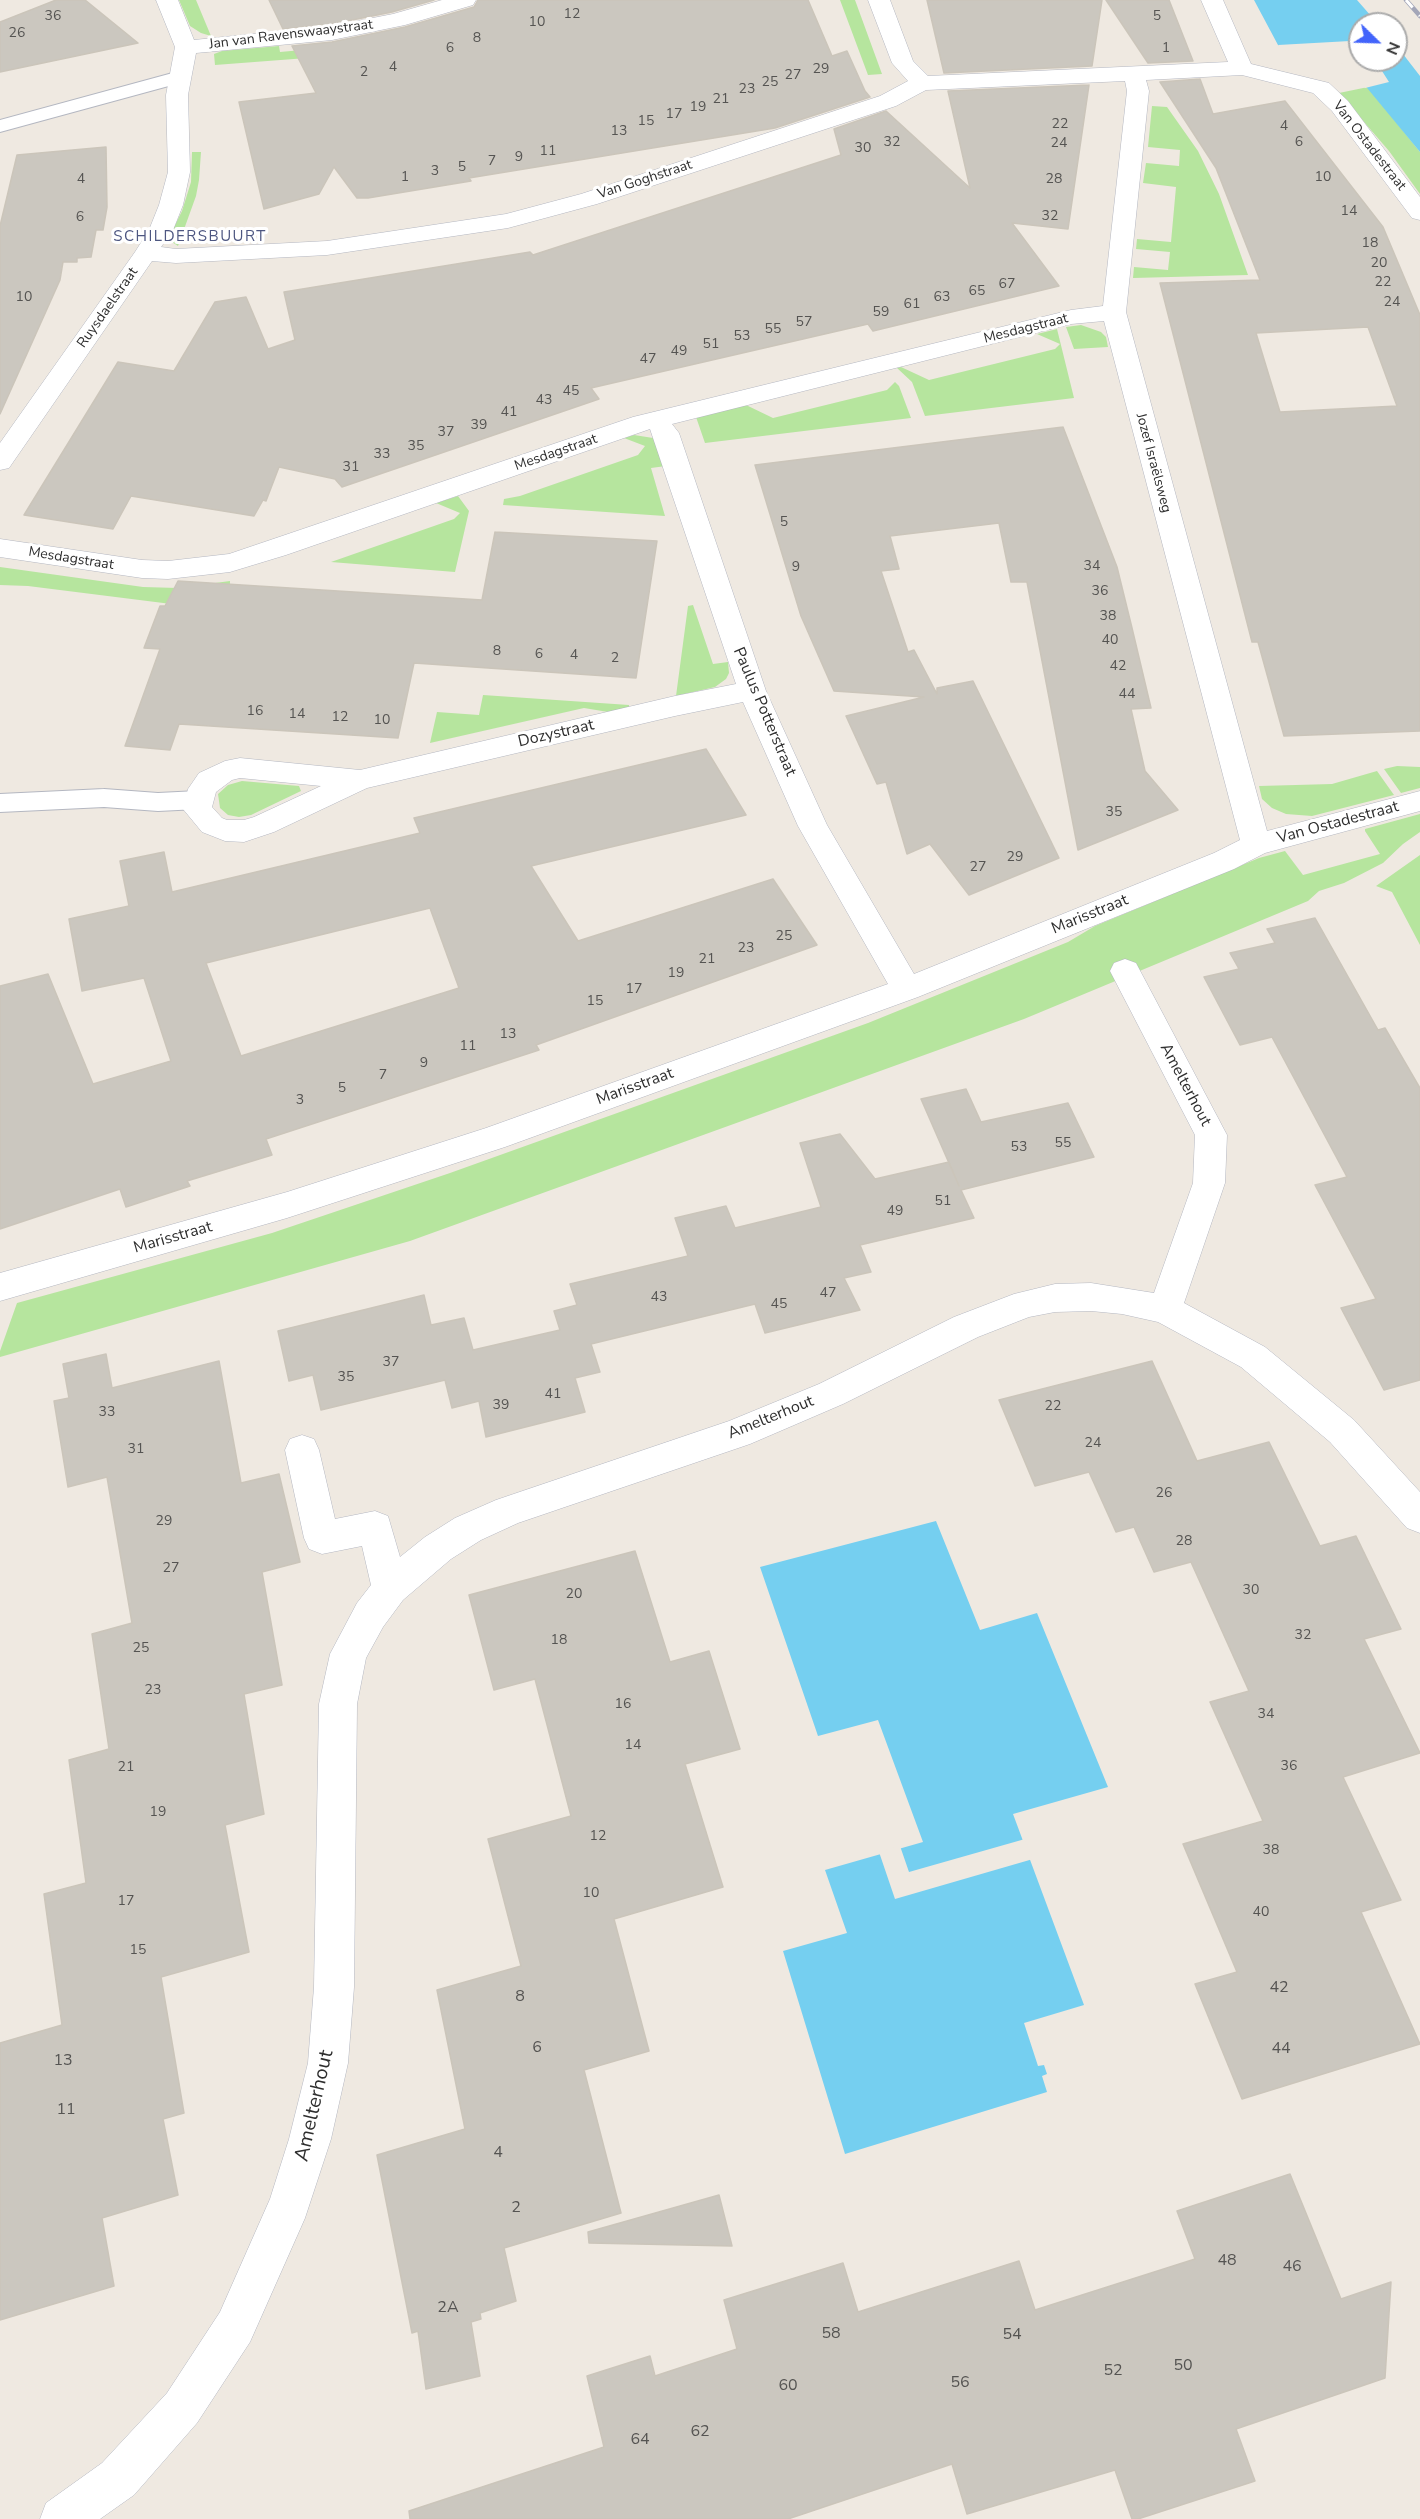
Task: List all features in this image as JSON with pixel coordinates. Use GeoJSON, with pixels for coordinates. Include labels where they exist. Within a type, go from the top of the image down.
{"type":"FeatureCollection","features":[{"type":"Feature","properties":{"kind":"street"},"geometry":{"type":"LineString","coordinates":[[167,0],[186,47]]}},
{"type":"Feature","properties":{"kind":"street","name":"Jan van Ravenswaaystraat"},"geometry":{"type":"LineString","coordinates":[[186,47],[332,33],[397,20],[465,0]]}},
{"type":"Feature","properties":{"kind":"street"},"geometry":{"type":"LineString","coordinates":[[879,0],[903,63],[922,82],[955,83],[1134,74]]}},
{"type":"Feature","properties":{"kind":"street"},"geometry":{"type":"LineString","coordinates":[[1212,0],[1242,68]]}},
{"type":"Feature","properties":{"kind":"street","name":"Ruysdaelstraat"},"geometry":{"type":"LineString","coordinates":[[0,462],[161,230],[176,191],[179,172],[177,95],[186,47]]}},
{"type":"Feature","properties":{"kind":"street","name":"Van Ostadestraat"},"geometry":{"type":"LineString","coordinates":[[1134,74],[1242,68],[1321,88],[1346,114],[1420,213]]}},
{"type":"Feature","properties":{"kind":"street","name":"Jozef Israëlsweg"},"geometry":{"type":"LineString","coordinates":[[1134,74],[1138,91],[1114,312],[1256,845]]}},
{"type":"Feature","properties":{"kind":"street","name":"Van Goghstraat"},"geometry":{"type":"LineString","coordinates":[[146,253],[176,256],[327,248],[508,221],[571,204],[888,101],[922,82]]}},
{"type":"Feature","properties":{"kind":"street","name":"Mesdagstraat"},"geometry":{"type":"LineString","coordinates":[[0,548],[142,569],[168,570],[230,563],[657,420],[1071,317],[1114,312]]}},
{"type":"Feature","properties":{"kind":"street","name":"Paulus Potterstraat"},"geometry":{"type":"LineString","coordinates":[[657,420],[666,434],[752,691],[813,826],[907,989]]}},
{"type":"Feature","properties":{"kind":"street","name":"Dozystraat"},"geometry":{"type":"LineString","coordinates":[[360,780],[240,768],[225,771],[209,780],[202,789],[197,808],[212,825],[225,830],[244,831],[264,825],[360,780],[675,706],[752,691]]}},
{"type":"Feature","properties":{"kind":"street","name":"Van Ostadestraat"},"geometry":{"type":"LineString","coordinates":[[1256,845],[1420,801]]}},
{"type":"Feature","properties":{"kind":"street","name":"Marisstraat"},"geometry":{"type":"LineString","coordinates":[[0,1287],[287,1205],[483,1142],[907,989],[1224,861],[1256,845]]}},
{"type":"Feature","properties":{"kind":"street","name":"Amelterhout"},"geometry":{"type":"LineString","coordinates":[[1125,971],[1211,1135],[1209,1183],[1165,1309]]}},
{"type":"Feature","properties":{"kind":"street","name":"Amelterhout"},"geometry":{"type":"LineString","coordinates":[[62,2519],[118,2479],[183,2408],[235,2327],[290,2203],[310,2139],[328,2063],[334,1986],[338,1704],[348,1654],[370,1615],[390,1588],[438,1548],[478,1524],[508,1511],[738,1433],[831,1394],[966,1327],[1026,1304],[1054,1298],[1091,1297],[1122,1300],[1165,1309],[1220,1337],[1253,1357],[1342,1431],[1420,1517]]}},
{"type":"Feature","properties":{"kind":"street"},"geometry":{"type":"LineString","coordinates":[[302,1450],[321,1538],[375,1527],[390,1588]]}},
{"type":"Feature","properties":{"kind":"lane"},"geometry":{"type":"LineString","coordinates":[[0,126],[180,77]]}},
{"type":"Feature","properties":{"kind":"lane"},"geometry":{"type":"LineString","coordinates":[[0,803],[104,798],[158,802],[198,800]]}},
{"type":"Feature","properties":{"kind":"green space"},"geometry":{"type":"Polygon","coordinates":[[[179,0],[196,0],[211,36],[190,26],[179,0]]]}},
{"type":"Feature","properties":{"kind":"green space"},"geometry":{"type":"Polygon","coordinates":[[[840,0],[855,0],[882,74],[868,75],[840,0]]]}},
{"type":"Feature","properties":{"kind":"green space"},"geometry":{"type":"Polygon","coordinates":[[[279,46],[280,52],[302,50],[307,58],[215,65],[214,54],[222,51],[279,46]]]}},
{"type":"Feature","properties":{"kind":"green space"},"geometry":{"type":"Polygon","coordinates":[[[1368,87],[1420,152],[1420,194],[1389,151],[1339,93],[1368,87]]]}},
{"type":"Feature","properties":{"kind":"green space"},"geometry":{"type":"Polygon","coordinates":[[[1152,106],[1167,107],[1198,151],[1219,194],[1248,275],[1133,278],[1134,267],[1168,270],[1170,252],[1136,249],[1137,239],[1171,242],[1176,187],[1143,183],[1146,163],[1179,166],[1180,150],[1148,147],[1152,106]]]}},
{"type":"Feature","properties":{"kind":"green space"},"geometry":{"type":"Polygon","coordinates":[[[192,152],[201,152],[199,180],[196,196],[178,246],[172,242],[170,235],[182,211],[191,182],[192,152]]]}},
{"type":"Feature","properties":{"kind":"green space"},"geometry":{"type":"Polygon","coordinates":[[[1081,325],[1101,332],[1106,337],[1108,347],[1074,349],[1066,327],[1081,325]]]}},
{"type":"Feature","properties":{"kind":"green space"},"geometry":{"type":"Polygon","coordinates":[[[1057,329],[1074,398],[925,416],[912,382],[897,368],[901,367],[929,380],[1055,349],[1060,344],[1037,334],[1057,329]]]}},
{"type":"Feature","properties":{"kind":"green space"},"geometry":{"type":"Polygon","coordinates":[[[895,382],[899,386],[911,418],[705,443],[696,417],[746,405],[773,418],[887,390],[895,382]]]}},
{"type":"Feature","properties":{"kind":"green space"},"geometry":{"type":"Polygon","coordinates":[[[634,435],[653,438],[666,466],[651,468],[665,516],[503,505],[504,499],[520,496],[638,455],[645,446],[624,438],[634,435]]]}},
{"type":"Feature","properties":{"kind":"green space"},"geometry":{"type":"Polygon","coordinates":[[[458,496],[469,511],[455,572],[331,562],[454,519],[460,513],[436,503],[458,496]]]}},
{"type":"Feature","properties":{"kind":"green space"},"geometry":{"type":"Polygon","coordinates":[[[0,567],[143,587],[178,588],[230,581],[229,619],[219,610],[28,586],[0,585],[0,567]]]}},
{"type":"Feature","properties":{"kind":"green space"},"geometry":{"type":"Polygon","coordinates":[[[693,605],[713,664],[728,662],[729,673],[726,679],[715,687],[676,696],[688,606],[693,605]]]}},
{"type":"Feature","properties":{"kind":"green space"},"geometry":{"type":"Polygon","coordinates":[[[483,695],[629,705],[629,707],[608,712],[584,708],[430,743],[437,712],[479,715],[483,695]]]}},
{"type":"Feature","properties":{"kind":"green space"},"geometry":{"type":"Polygon","coordinates":[[[1397,766],[1420,767],[1420,788],[1401,793],[1384,769],[1397,766]]]}},
{"type":"Feature","properties":{"kind":"green space"},"geometry":{"type":"Polygon","coordinates":[[[1377,771],[1394,795],[1312,816],[1286,814],[1272,808],[1262,799],[1259,786],[1332,784],[1377,771]]]}},
{"type":"Feature","properties":{"kind":"green space"},"geometry":{"type":"Polygon","coordinates":[[[242,781],[299,786],[301,791],[251,815],[239,817],[228,815],[220,808],[218,794],[228,785],[242,781]]]}},
{"type":"Feature","properties":{"kind":"green space"},"geometry":{"type":"Polygon","coordinates":[[[1420,814],[1420,832],[1383,863],[1344,883],[1319,891],[1308,901],[1024,1019],[410,1241],[0,1357],[0,1351],[17,1303],[272,1233],[450,1173],[868,1023],[1068,942],[1095,926],[1259,858],[1285,851],[1303,875],[1380,854],[1365,829],[1420,814]]]}},
{"type":"Feature","properties":{"kind":"green space"},"geometry":{"type":"Polygon","coordinates":[[[1420,855],[1420,945],[1392,892],[1376,886],[1420,855]]]}},
{"type":"Feature","properties":{"kind":"water"},"geometry":{"type":"Polygon","coordinates":[[[1254,0],[1357,0],[1368,12],[1348,12],[1348,65],[1339,54],[1327,49],[1283,49],[1278,45],[1254,0]]]}},
{"type":"Feature","properties":{"kind":"water"},"geometry":{"type":"Polygon","coordinates":[[[1408,60],[1420,76],[1420,152],[1354,72],[1408,72],[1408,60]]]}},
{"type":"Feature","properties":{"kind":"water"},"geometry":{"type":"Polygon","coordinates":[[[936,1521],[980,1630],[1037,1613],[1108,1787],[1013,1814],[1084,2005],[1024,2023],[1038,2066],[1044,2065],[1047,2074],[1042,2076],[1047,2092],[845,2154],[783,1951],[847,1933],[825,1870],[923,1842],[878,1720],[818,1736],[760,1567],[936,1521]]]}},
{"type":"Feature","properties":{"kind":"pier"},"geometry":{"type":"Polygon","coordinates":[[[1348,41],[1348,70],[1333,54],[1319,50],[1282,51],[1278,45],[1348,41]]]}},
{"type":"Feature","properties":{"kind":"pier"},"geometry":{"type":"Polygon","coordinates":[[[1350,72],[1383,72],[1389,82],[1365,88],[1350,72]]]}},
{"type":"Feature","properties":{"kind":"pier"},"geometry":{"type":"Polygon","coordinates":[[[1025,1839],[1033,1859],[895,1899],[879,1852],[900,1846],[909,1872],[1025,1839]]]}},
{"type":"Feature","properties":{"kind":"building"},"geometry":{"type":"Polygon","coordinates":[[[56,0],[85,0],[138,43],[0,72],[0,22],[56,0]]]}},
{"type":"Feature","properties":{"kind":"building"},"geometry":{"type":"Polygon","coordinates":[[[269,0],[434,0],[392,12],[332,24],[283,29],[269,0]]]}},
{"type":"Feature","properties":{"kind":"building"},"geometry":{"type":"Polygon","coordinates":[[[478,0],[808,0],[832,56],[847,51],[870,97],[775,128],[469,178],[471,181],[368,198],[357,198],[334,167],[319,194],[264,209],[239,102],[316,93],[292,46],[332,42],[405,27],[474,7],[478,0]]]}},
{"type":"Feature","properties":{"kind":"building"},"geometry":{"type":"Polygon","coordinates":[[[927,0],[1102,0],[1092,66],[944,73],[927,0]]]}},
{"type":"Feature","properties":{"kind":"building"},"geometry":{"type":"Polygon","coordinates":[[[1106,0],[1169,0],[1193,61],[1148,63],[1106,0]]]}},
{"type":"Feature","properties":{"kind":"building"},"geometry":{"type":"Polygon","coordinates":[[[1200,79],[1213,114],[1285,101],[1383,227],[1420,315],[1420,731],[1284,736],[1258,642],[1252,642],[1160,283],[1260,280],[1216,168],[1160,82],[1200,79]],[[1368,327],[1256,333],[1280,412],[1397,406],[1368,327]]]}},
{"type":"Feature","properties":{"kind":"building"},"geometry":{"type":"Polygon","coordinates":[[[1089,85],[1068,229],[1012,223],[1059,286],[873,331],[868,324],[591,388],[599,399],[342,487],[335,479],[279,467],[266,501],[263,500],[254,516],[131,496],[113,529],[24,515],[118,362],[174,371],[215,302],[246,297],[268,349],[295,340],[284,292],[530,252],[533,255],[841,155],[834,129],[886,111],[970,188],[948,91],[1089,85]]]}},
{"type":"Feature","properties":{"kind":"building"},"geometry":{"type":"Polygon","coordinates":[[[106,147],[107,207],[103,230],[96,230],[91,257],[77,258],[77,262],[63,262],[60,280],[0,414],[0,226],[17,155],[106,147]]]}},
{"type":"Feature","properties":{"kind":"building"},"geometry":{"type":"Polygon","coordinates":[[[1063,427],[1117,567],[1132,628],[1151,708],[1131,709],[1145,771],[1178,810],[1078,850],[1027,582],[1011,582],[999,523],[890,536],[899,569],[881,571],[908,652],[914,650],[937,694],[937,688],[973,681],[1059,858],[969,895],[930,844],[907,854],[886,782],[877,784],[846,716],[924,697],[834,691],[801,616],[755,465],[1063,427]]]}},
{"type":"Feature","properties":{"kind":"building"},"geometry":{"type":"Polygon","coordinates":[[[495,532],[657,541],[636,678],[414,663],[398,738],[179,724],[170,750],[125,746],[160,649],[144,648],[160,606],[165,606],[178,581],[482,600],[495,532]]]}},
{"type":"Feature","properties":{"kind":"building"},"geometry":{"type":"Polygon","coordinates":[[[706,749],[746,815],[531,866],[578,941],[773,879],[817,945],[536,1045],[539,1050],[266,1139],[272,1155],[187,1181],[190,1186],[126,1207],[120,1189],[0,1229],[0,986],[48,974],[93,1084],[171,1061],[144,978],[82,991],[69,919],[129,906],[120,861],[164,852],[172,892],[420,833],[414,818],[706,749]],[[430,908],[206,963],[241,1056],[459,988],[430,908]]]}},
{"type":"Feature","properties":{"kind":"building"},"geometry":{"type":"Polygon","coordinates":[[[1315,918],[1378,1030],[1385,1028],[1420,1088],[1420,1380],[1384,1390],[1341,1308],[1376,1299],[1315,1185],[1347,1177],[1272,1037],[1240,1045],[1204,977],[1239,969],[1230,953],[1275,943],[1267,929],[1315,918]]]}},
{"type":"Feature","properties":{"kind":"building"},"geometry":{"type":"Polygon","coordinates":[[[966,1089],[981,1122],[1068,1103],[1094,1157],[961,1190],[974,1218],[860,1245],[871,1272],[844,1278],[860,1310],[765,1333],[755,1304],[591,1344],[600,1372],[575,1378],[585,1412],[486,1437],[479,1401],[452,1408],[445,1380],[321,1410],[313,1375],[289,1381],[278,1331],[424,1295],[431,1325],[464,1318],[473,1350],[560,1330],[554,1311],[577,1305],[570,1284],[688,1256],[675,1218],[726,1206],[735,1228],[821,1207],[800,1143],[840,1134],[875,1179],[949,1162],[921,1099],[966,1089]]]}},
{"type":"Feature","properties":{"kind":"building"},"geometry":{"type":"Polygon","coordinates":[[[106,1354],[112,1388],[219,1361],[241,1483],[279,1474],[300,1562],[262,1572],[282,1685],[244,1694],[264,1814],[225,1825],[249,1952],[161,1977],[184,2113],[163,2119],[178,2195],[102,2218],[114,2286],[0,2320],[0,2043],[62,2025],[44,1894],[86,1883],[69,1760],[109,1749],[92,1634],[132,1623],[107,1477],[68,1487],[54,1401],[69,1398],[63,1364],[106,1354]]]}},
{"type":"Feature","properties":{"kind":"building"},"geometry":{"type":"Polygon","coordinates":[[[1152,1361],[1197,1461],[1269,1442],[1320,1546],[1356,1536],[1401,1629],[1364,1639],[1420,1753],[1343,1777],[1401,1900],[1361,1912],[1420,2044],[1242,2099],[1195,1984],[1237,1972],[1183,1844],[1263,1821],[1210,1702],[1249,1691],[1191,1562],[1154,1572],[1134,1527],[1116,1532],[1089,1472],[1035,1486],[999,1400],[1152,1361]]]}},
{"type":"Feature","properties":{"kind":"building"},"geometry":{"type":"Polygon","coordinates":[[[635,1551],[670,1662],[709,1651],[740,1749],[685,1764],[723,1887],[614,1919],[649,2051],[584,2070],[621,2213],[504,2248],[516,2301],[480,2313],[481,2319],[471,2322],[480,2376],[426,2389],[418,2331],[412,2333],[377,2155],[465,2129],[437,1990],[521,1966],[488,1839],[571,1816],[535,1679],[494,1690],[469,1595],[635,1551]]]}},
{"type":"Feature","properties":{"kind":"building"},"geometry":{"type":"Polygon","coordinates":[[[1290,2174],[1341,2299],[1391,2282],[1385,2378],[1236,2429],[1255,2481],[1138,2519],[1132,2519],[1115,2470],[967,2514],[952,2464],[788,2519],[410,2519],[409,2511],[604,2447],[587,2376],[650,2356],[655,2376],[737,2349],[724,2300],[843,2263],[858,2312],[1019,2261],[1035,2310],[1195,2259],[1177,2211],[1290,2174]]]}},
{"type":"Feature","properties":{"kind":"building"},"geometry":{"type":"Polygon","coordinates":[[[719,2195],[732,2246],[589,2243],[588,2232],[719,2195]]]}},
{"type":"Feature","properties":{"kind":"railway"},"geometry":{"type":"LineString","coordinates":[[1406,0],[1420,16]]}},
{"type":"Feature","properties":{"kind":"district","name":"SCHILDERSBUURT"},"geometry":{"type":"Point","coordinates":[190,237]}}]}
